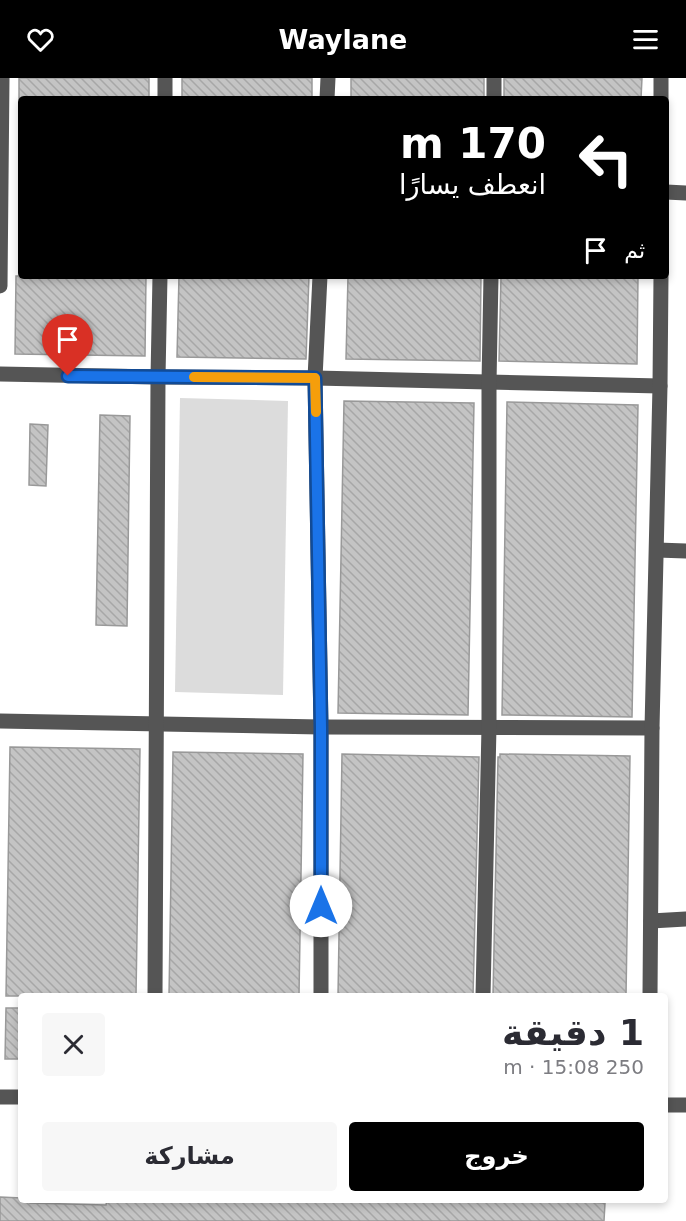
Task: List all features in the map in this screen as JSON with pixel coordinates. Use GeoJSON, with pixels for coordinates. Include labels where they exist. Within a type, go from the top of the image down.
{"type":"FeatureCollection","features":[{"type":"Feature","properties":{"kind":"street"},"geometry":{"type":"LineString","coordinates":[[0,285],[2,78]]}},
{"type":"Feature","properties":{"kind":"street"},"geometry":{"type":"LineString","coordinates":[[165,78],[165,96]]}},
{"type":"Feature","properties":{"kind":"street"},"geometry":{"type":"LineString","coordinates":[[327,96],[328,78]]}},
{"type":"Feature","properties":{"kind":"street"},"geometry":{"type":"LineString","coordinates":[[494,78],[494,96]]}},
{"type":"Feature","properties":{"kind":"street"},"geometry":{"type":"LineString","coordinates":[[661,78],[661,96]]}},
{"type":"Feature","properties":{"kind":"street"},"geometry":{"type":"LineString","coordinates":[[669,192],[686,193]]}},
{"type":"Feature","properties":{"kind":"street"},"geometry":{"type":"LineString","coordinates":[[154,993],[160,279]]}},
{"type":"Feature","properties":{"kind":"street"},"geometry":{"type":"LineString","coordinates":[[320,279],[315,378],[321,727],[321,993]]}},
{"type":"Feature","properties":{"kind":"street"},"geometry":{"type":"LineString","coordinates":[[483,993],[489,727],[491,279]]}},
{"type":"Feature","properties":{"kind":"street"},"geometry":{"type":"LineString","coordinates":[[650,993],[652,728],[661,279]]}},
{"type":"Feature","properties":{"kind":"street"},"geometry":{"type":"LineString","coordinates":[[0,374],[660,386]]}},
{"type":"Feature","properties":{"kind":"street"},"geometry":{"type":"LineString","coordinates":[[657,550],[686,551]]}},
{"type":"Feature","properties":{"kind":"street"},"geometry":{"type":"LineString","coordinates":[[0,721],[321,727],[652,728]]}},
{"type":"Feature","properties":{"kind":"street"},"geometry":{"type":"LineString","coordinates":[[651,921],[686,919]]}},
{"type":"Feature","properties":{"kind":"street"},"geometry":{"type":"LineString","coordinates":[[0,1097],[18,1097]]}},
{"type":"Feature","properties":{"kind":"street"},"geometry":{"type":"LineString","coordinates":[[668,1105],[686,1105]]}},
{"type":"Feature","properties":{"kind":"shaded area"},"geometry":{"type":"Polygon","coordinates":[[[180,398],[288,401],[283,695],[175,692],[180,398]]]}},
{"type":"Feature","properties":{"kind":"building"},"geometry":{"type":"Polygon","coordinates":[[[19,78],[149,78],[149,96],[19,96],[19,78]]]}},
{"type":"Feature","properties":{"kind":"building"},"geometry":{"type":"Polygon","coordinates":[[[182,78],[312,78],[312,96],[182,96],[182,78]]]}},
{"type":"Feature","properties":{"kind":"building"},"geometry":{"type":"Polygon","coordinates":[[[351,78],[484,78],[484,96],[351,96],[351,78]]]}},
{"type":"Feature","properties":{"kind":"building"},"geometry":{"type":"Polygon","coordinates":[[[504,78],[642,78],[641,96],[504,96],[504,78]]]}},
{"type":"Feature","properties":{"kind":"building"},"geometry":{"type":"Polygon","coordinates":[[[16,276],[18,279],[146,279],[145,356],[15,354],[16,276]]]}},
{"type":"Feature","properties":{"kind":"building"},"geometry":{"type":"Polygon","coordinates":[[[179,279],[309,279],[306,359],[177,357],[179,279]]]}},
{"type":"Feature","properties":{"kind":"building"},"geometry":{"type":"Polygon","coordinates":[[[348,279],[481,279],[480,361],[346,359],[348,279]]]}},
{"type":"Feature","properties":{"kind":"building"},"geometry":{"type":"Polygon","coordinates":[[[501,279],[638,279],[637,364],[499,361],[501,279]]]}},
{"type":"Feature","properties":{"kind":"building"},"geometry":{"type":"Polygon","coordinates":[[[344,401],[474,403],[468,715],[338,713],[344,401]]]}},
{"type":"Feature","properties":{"kind":"building"},"geometry":{"type":"Polygon","coordinates":[[[507,402],[638,405],[632,717],[502,715],[507,402]]]}},
{"type":"Feature","properties":{"kind":"building"},"geometry":{"type":"Polygon","coordinates":[[[100,415],[130,416],[127,626],[96,625],[100,415]]]}},
{"type":"Feature","properties":{"kind":"building"},"geometry":{"type":"Polygon","coordinates":[[[30,424],[48,425],[46,486],[29,485],[30,424]]]}},
{"type":"Feature","properties":{"kind":"building"},"geometry":{"type":"Polygon","coordinates":[[[10,747],[140,749],[136,993],[18,993],[18,996],[6,996],[10,747]]]}},
{"type":"Feature","properties":{"kind":"building"},"geometry":{"type":"Polygon","coordinates":[[[173,752],[303,754],[299,993],[169,993],[173,752]]]}},
{"type":"Feature","properties":{"kind":"building"},"geometry":{"type":"Polygon","coordinates":[[[342,754],[479,757],[473,993],[338,993],[342,754]]]}},
{"type":"Feature","properties":{"kind":"building"},"geometry":{"type":"Polygon","coordinates":[[[500,754],[630,756],[626,993],[493,993],[498,757],[500,754]]]}},
{"type":"Feature","properties":{"kind":"building"},"geometry":{"type":"Polygon","coordinates":[[[6,1008],[18,1008],[18,1059],[5,1059],[6,1008]]]}},
{"type":"Feature","properties":{"kind":"building"},"geometry":{"type":"Polygon","coordinates":[[[0,1197],[18,1198],[18,1203],[106,1205],[106,1203],[605,1203],[604,1221],[0,1221],[0,1197]]]}},
{"type":"Feature","properties":{"kind":"slow traffic"},"geometry":{"type":"LineString","coordinates":[[194,377],[315,378],[316,412]]}},
{"type":"Feature","properties":{"kind":"route"},"geometry":{"type":"LineString","coordinates":[[68,376],[315,378],[321,727],[321,906]]}}]}
